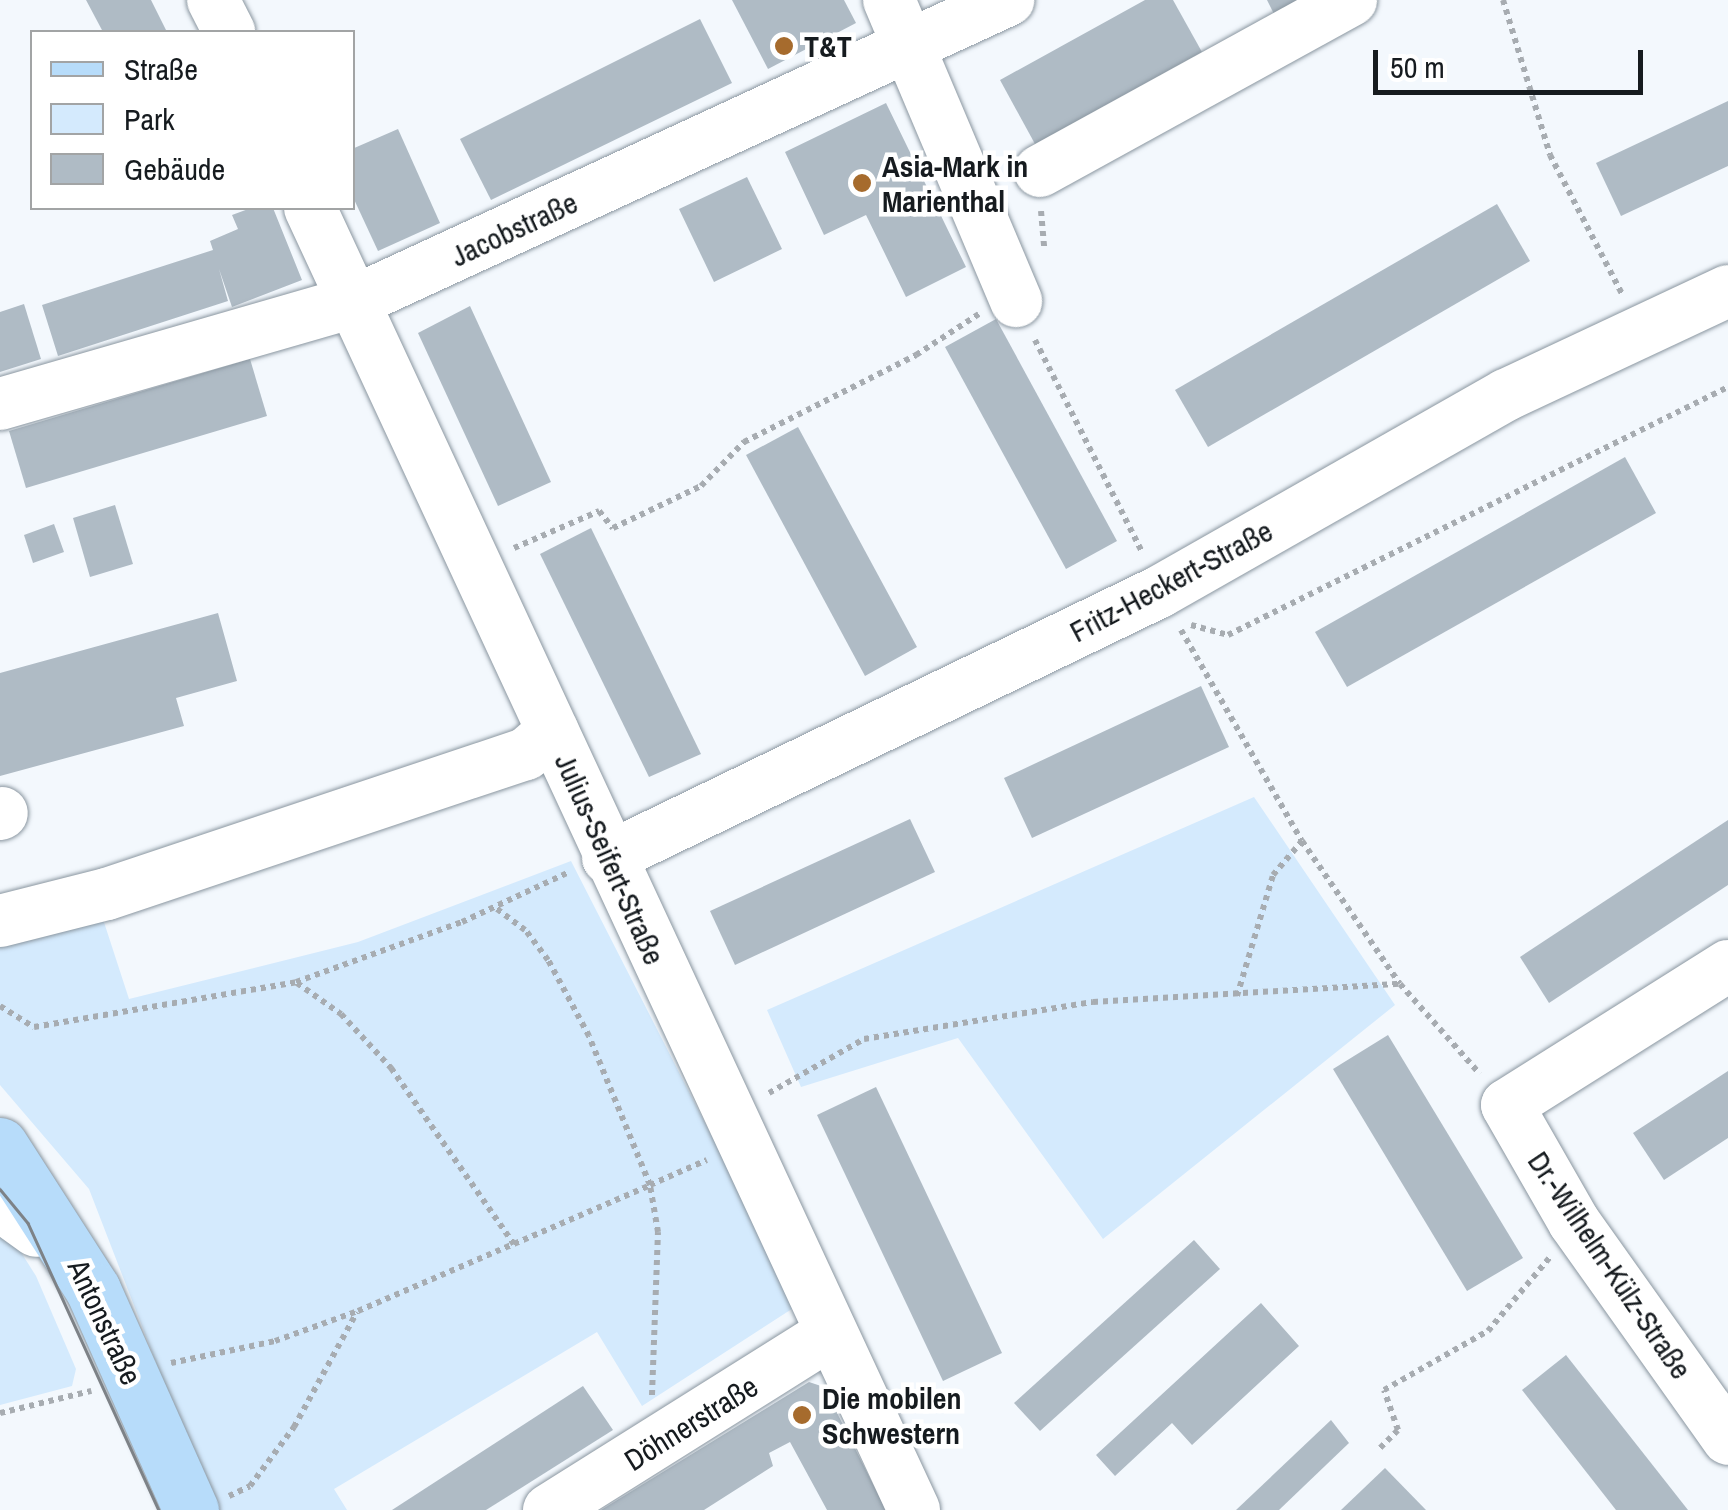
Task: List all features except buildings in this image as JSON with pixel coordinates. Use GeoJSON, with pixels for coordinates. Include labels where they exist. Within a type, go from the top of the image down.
{"type":"FeatureCollection","features":[{"type":"Feature","properties":{"kind":"main road","name":"Antonstraße"},"geometry":{"type":"LineString","coordinates":[[13,1187],[93,1290],[206,1505]]}},
{"type":"Feature","properties":{"kind":"street"},"geometry":{"type":"LineString","coordinates":[[213,0],[228,30]]}},
{"type":"Feature","properties":{"kind":"street"},"geometry":{"type":"LineString","coordinates":[[889,0],[1030,280]]}},
{"type":"Feature","properties":{"kind":"street","name":"Jacobstraße"},"geometry":{"type":"LineString","coordinates":[[0,404],[352,303],[1008,0]]}},
{"type":"Feature","properties":{"kind":"street"},"geometry":{"type":"LineString","coordinates":[[1040,191],[1351,0]]}},
{"type":"Feature","properties":{"kind":"street","name":"Julius-Seifert-Straße"},"geometry":{"type":"LineString","coordinates":[[311,210],[472,568],[552,731],[914,1510]]}},
{"type":"Feature","properties":{"kind":"street","name":"Fritz-Heckert-Straße"},"geometry":{"type":"LineString","coordinates":[[608,858],[1159,592],[1506,395],[1640,328],[1728,291]]}},
{"type":"Feature","properties":{"kind":"street"},"geometry":{"type":"LineString","coordinates":[[0,921],[107,894],[526,754],[552,731]]}},
{"type":"Feature","properties":{"kind":"street"},"geometry":{"type":"LineString","coordinates":[[1507,1105],[1728,966]]}},
{"type":"Feature","properties":{"kind":"street","name":"Dr.-Wilhelm-Külz-Straße"},"geometry":{"type":"LineString","coordinates":[[1507,1105],[1574,1222],[1728,1439]]}},
{"type":"Feature","properties":{"kind":"street","name":"Antonstraße"},"geometry":{"type":"LineString","coordinates":[[13,1187],[161,1510]]}},
{"type":"Feature","properties":{"kind":"street","name":"Döhnerstraße"},"geometry":{"type":"LineString","coordinates":[[550,1510],[832,1334]]}},
{"type":"Feature","properties":{"kind":"path"},"geometry":{"type":"LineString","coordinates":[[1503,0],[1550,155],[1640,328]]}},
{"type":"Feature","properties":{"kind":"path"},"geometry":{"type":"LineString","coordinates":[[1040,191],[1030,280],[1159,592]]}},
{"type":"Feature","properties":{"kind":"path"},"geometry":{"type":"LineString","coordinates":[[472,568],[599,512],[613,528],[700,486],[744,442],[916,355],[964,319],[1030,280]]}},
{"type":"Feature","properties":{"kind":"path"},"geometry":{"type":"LineString","coordinates":[[1507,1105],[1400,984],[1302,841],[1175,620],[1228,634],[1728,386]]}},
{"type":"Feature","properties":{"kind":"path"},"geometry":{"type":"LineString","coordinates":[[1237,996],[1272,875],[1302,841]]}},
{"type":"Feature","properties":{"kind":"path"},"geometry":{"type":"LineString","coordinates":[[0,1006],[34,1027],[296,982],[496,908],[608,858]]}},
{"type":"Feature","properties":{"kind":"path"},"geometry":{"type":"LineString","coordinates":[[496,908],[525,930],[548,960],[589,1036],[650,1185],[658,1232],[650,1410],[658,1445]]}},
{"type":"Feature","properties":{"kind":"path"},"geometry":{"type":"LineString","coordinates":[[296,982],[341,1014],[391,1068],[514,1244]]}},
{"type":"Feature","properties":{"kind":"path"},"geometry":{"type":"LineString","coordinates":[[161,1364],[275,1341],[358,1311],[650,1185],[736,1130],[864,1039],[1093,1002],[1400,984]]}},
{"type":"Feature","properties":{"kind":"path"},"geometry":{"type":"LineString","coordinates":[[1380,1448],[1398,1430],[1384,1390],[1488,1331],[1574,1222]]}},
{"type":"Feature","properties":{"kind":"path"},"geometry":{"type":"LineString","coordinates":[[206,1505],[250,1486],[294,1427],[358,1311]]}},
{"type":"Feature","properties":{"kind":"path"},"geometry":{"type":"LineString","coordinates":[[0,1414],[107,1387]]}},
{"type":"Feature","properties":{"kind":"green space"},"geometry":{"type":"Polygon","coordinates":[[[1254,797],[1395,1005],[1103,1239],[958,1038],[801,1087],[767,1010],[1254,797]]]}},
{"type":"Feature","properties":{"kind":"green space"},"geometry":{"type":"Polygon","coordinates":[[[571,861],[798,1305],[642,1406],[597,1332],[334,1489],[347,1510],[213,1510],[89,1189],[0,1085],[0,945],[101,913],[129,999],[358,942],[571,861]]]}},
{"type":"Feature","properties":{"kind":"green space"},"geometry":{"type":"Polygon","coordinates":[[[0,1219],[36,1276],[76,1369],[72,1386],[0,1405],[0,1219]]]}},
{"type":"Feature","properties":{"kind":"tram line"},"geometry":{"type":"LineString","coordinates":[[0,1189],[28,1223],[159,1510]]}},
{"type":"Feature","properties":{"kind":"place","name":"T&T"},"geometry":{"type":"Point","coordinates":[784,46]}},
{"type":"Feature","properties":{"kind":"place","name":"Asia-Mark in Marienthal"},"geometry":{"type":"Point","coordinates":[862,183]}},
{"type":"Feature","properties":{"kind":"place","name":"Die mobilen Schwestern"},"geometry":{"type":"Point","coordinates":[802,1415]}}]}
